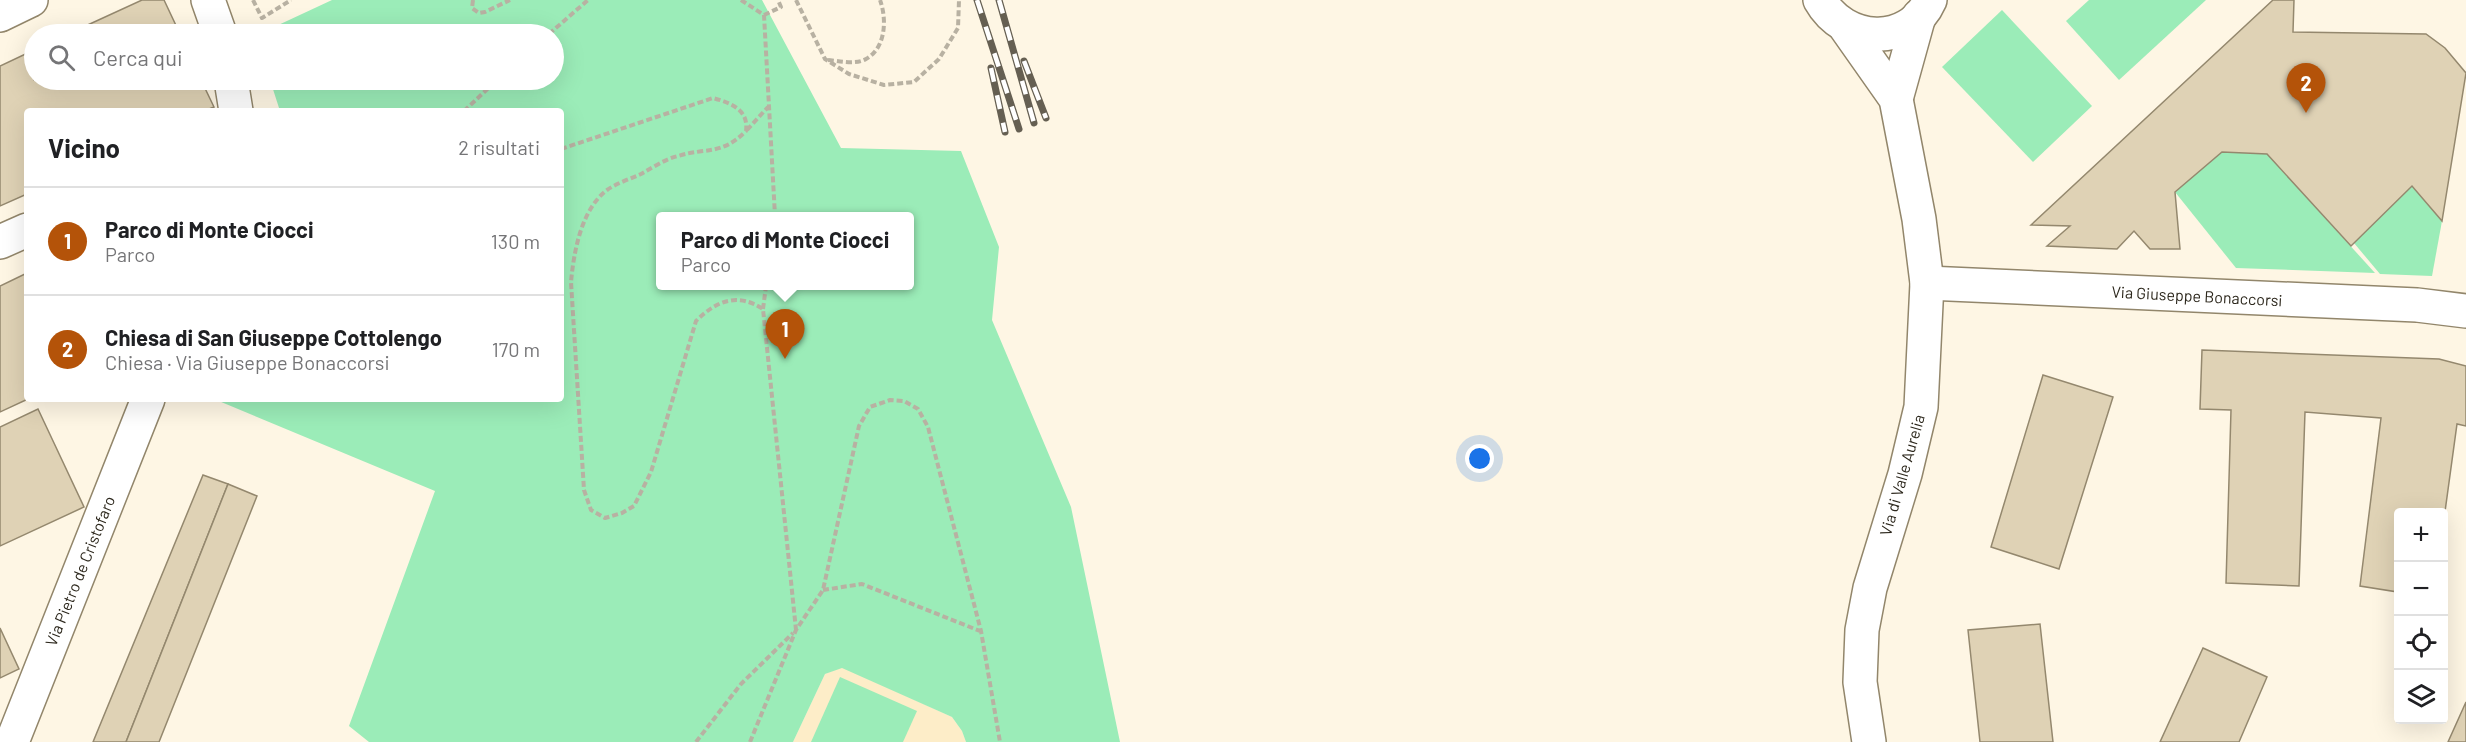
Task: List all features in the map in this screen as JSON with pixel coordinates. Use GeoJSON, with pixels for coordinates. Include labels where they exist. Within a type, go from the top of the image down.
{"type":"FeatureCollection","features":[{"type":"Feature","properties":{"kind":"street"},"geometry":{"type":"LineString","coordinates":[[0,15],[32,0]]}},
{"type":"Feature","properties":{"kind":"street"},"geometry":{"type":"LineString","coordinates":[[208,0],[216,24]]}},
{"type":"Feature","properties":{"kind":"street","name":"Via di Valle Aurelia"},"geometry":{"type":"LineString","coordinates":[[1820,0],[1832,17],[1846,28],[1896,99],[1927,283],[1921,407],[1905,474],[1870,588],[1862,630],[1860,682],[1869,742]]}},
{"type":"Feature","properties":{"kind":"street","name":"Via di Valle Aurelia"},"geometry":{"type":"LineString","coordinates":[[1846,28],[1863,33],[1881,34],[1899,30],[1924,8]]}},
{"type":"Feature","properties":{"kind":"street","name":"Via di Valle Aurelia"},"geometry":{"type":"LineString","coordinates":[[1896,99],[1924,8]]}},
{"type":"Feature","properties":{"kind":"street"},"geometry":{"type":"LineString","coordinates":[[233,90],[236,108]]}},
{"type":"Feature","properties":{"kind":"street"},"geometry":{"type":"LineString","coordinates":[[0,242],[24,231]]}},
{"type":"Feature","properties":{"kind":"street","name":"Via Giuseppe Bonaccorsi"},"geometry":{"type":"LineString","coordinates":[[1927,283],[2417,305],[2466,311]]}},
{"type":"Feature","properties":{"kind":"street","name":"Via Pietro de Cristofaro"},"geometry":{"type":"LineString","coordinates":[[12,742],[147,402]]}},
{"type":"Feature","properties":{"kind":"path"},"geometry":{"type":"LineString","coordinates":[[253,0],[262,18],[291,0]]}},
{"type":"Feature","properties":{"kind":"path"},"geometry":{"type":"LineString","coordinates":[[473,0],[472,8],[480,13],[510,0]]}},
{"type":"Feature","properties":{"kind":"path"},"geometry":{"type":"LineString","coordinates":[[560,24],[588,0]]}},
{"type":"Feature","properties":{"kind":"path"},"geometry":{"type":"LineString","coordinates":[[741,0],[764,15]]}},
{"type":"Feature","properties":{"kind":"path"},"geometry":{"type":"LineString","coordinates":[[764,15],[781,7],[778,0]]}},
{"type":"Feature","properties":{"kind":"path"},"geometry":{"type":"LineString","coordinates":[[796,0],[825,59],[849,74],[884,85],[914,82],[939,59],[958,28],[959,0]]}},
{"type":"Feature","properties":{"kind":"path"},"geometry":{"type":"LineString","coordinates":[[825,59],[846,62],[865,60],[881,43],[884,12],[880,0]]}},
{"type":"Feature","properties":{"kind":"path"},"geometry":{"type":"LineString","coordinates":[[764,15],[775,212]]}},
{"type":"Feature","properties":{"kind":"path"},"geometry":{"type":"LineString","coordinates":[[467,108],[486,90]]}},
{"type":"Feature","properties":{"kind":"path"},"geometry":{"type":"LineString","coordinates":[[564,148],[713,98],[729,102],[743,112],[747,122],[746,131]]}},
{"type":"Feature","properties":{"kind":"path"},"geometry":{"type":"LineString","coordinates":[[762,309],[750,301],[733,300],[710,307],[696,321],[651,472],[633,506],[622,513],[605,518],[591,510],[584,490],[571,282],[573,259],[585,220],[596,202],[608,189],[678,156],[712,151],[727,146],[746,131],[769,106]]}},
{"type":"Feature","properties":{"kind":"path"},"geometry":{"type":"LineString","coordinates":[[750,742],[796,630],[762,309],[765,290]]}},
{"type":"Feature","properties":{"kind":"path"},"geometry":{"type":"LineString","coordinates":[[696,742],[741,684],[796,630],[823,590],[859,426],[870,407],[890,400],[904,401],[918,409],[928,427],[981,631],[999,742]]}},
{"type":"Feature","properties":{"kind":"path"},"geometry":{"type":"LineString","coordinates":[[823,590],[862,584],[981,631]]}},
{"type":"Feature","properties":{"kind":"shaded area"},"geometry":{"type":"Polygon","coordinates":[[[842,667],[952,717],[962,731],[966,742],[793,742],[825,674],[842,667]]]}},
{"type":"Feature","properties":{"kind":"green space"},"geometry":{"type":"Polygon","coordinates":[[[332,0],[762,0],[841,148],[961,151],[999,247],[992,320],[1071,507],[1120,742],[966,742],[962,731],[952,717],[842,668],[825,674],[793,742],[369,742],[349,726],[435,491],[221,402],[564,402],[564,108],[279,108],[273,90],[564,90],[564,24],[280,24],[332,0]]]}},
{"type":"Feature","properties":{"kind":"green space"},"geometry":{"type":"Polygon","coordinates":[[[2089,0],[2206,0],[2119,80],[2066,21],[2089,0]]]}},
{"type":"Feature","properties":{"kind":"green space"},"geometry":{"type":"Polygon","coordinates":[[[2002,10],[2092,106],[2033,162],[1942,67],[2002,10]]]}},
{"type":"Feature","properties":{"kind":"green space"},"geometry":{"type":"Polygon","coordinates":[[[2222,152],[2267,154],[2375,273],[2236,268],[2175,192],[2222,152]]]}},
{"type":"Feature","properties":{"kind":"green space"},"geometry":{"type":"Polygon","coordinates":[[[2412,186],[2442,221],[2432,276],[2380,274],[2354,243],[2412,186]]]}},
{"type":"Feature","properties":{"kind":"green space"},"geometry":{"type":"Polygon","coordinates":[[[840,677],[917,711],[903,742],[811,742],[840,677]]]}},
{"type":"Feature","properties":{"kind":"building"},"geometry":{"type":"Polygon","coordinates":[[[142,0],[164,0],[175,24],[90,24],[142,0]]]}},
{"type":"Feature","properties":{"kind":"building"},"geometry":{"type":"Polygon","coordinates":[[[2273,0],[2294,0],[2293,32],[2426,34],[2445,48],[2466,73],[2442,221],[2412,186],[2351,246],[2267,154],[2222,152],[2175,192],[2180,249],[2150,249],[2134,231],[2117,249],[2047,246],[2070,226],[2031,225],[2273,0]]]}},
{"type":"Feature","properties":{"kind":"building"},"geometry":{"type":"Polygon","coordinates":[[[24,55],[24,90],[206,90],[214,107],[24,108],[24,195],[0,206],[0,66],[24,55]]]}},
{"type":"Feature","properties":{"kind":"building"},"geometry":{"type":"Polygon","coordinates":[[[24,274],[24,401],[0,412],[0,286],[24,274]]]}},
{"type":"Feature","properties":{"kind":"building"},"geometry":{"type":"Polygon","coordinates":[[[2202,350],[2439,359],[2466,366],[2466,426],[2457,424],[2446,508],[2394,508],[2394,591],[2360,586],[2381,418],[2305,412],[2299,586],[2226,583],[2231,410],[2200,409],[2202,350]]]}},
{"type":"Feature","properties":{"kind":"building"},"geometry":{"type":"Polygon","coordinates":[[[2043,375],[2113,397],[2059,569],[1991,547],[2043,375]]]}},
{"type":"Feature","properties":{"kind":"building"},"geometry":{"type":"Polygon","coordinates":[[[38,409],[84,507],[0,546],[0,427],[38,409]]]}},
{"type":"Feature","properties":{"kind":"building"},"geometry":{"type":"Polygon","coordinates":[[[203,475],[228,484],[126,742],[93,742],[203,475]]]}},
{"type":"Feature","properties":{"kind":"building"},"geometry":{"type":"Polygon","coordinates":[[[228,484],[257,496],[159,742],[126,742],[228,484]]]}},
{"type":"Feature","properties":{"kind":"building"},"geometry":{"type":"Polygon","coordinates":[[[2040,624],[2053,742],[1980,742],[1968,630],[2040,624]]]}},
{"type":"Feature","properties":{"kind":"building"},"geometry":{"type":"Polygon","coordinates":[[[0,628],[19,669],[0,678],[0,628]]]}},
{"type":"Feature","properties":{"kind":"building"},"geometry":{"type":"Polygon","coordinates":[[[2203,648],[2267,677],[2239,742],[2160,742],[2203,648]]]}},
{"type":"Feature","properties":{"kind":"building"},"geometry":{"type":"Polygon","coordinates":[[[2466,702],[2466,742],[2448,742],[2466,702]]]}},
{"type":"Feature","properties":{"kind":"railway"},"geometry":{"type":"LineString","coordinates":[[977,0],[1019,129]]}},
{"type":"Feature","properties":{"kind":"railway"},"geometry":{"type":"LineString","coordinates":[[999,0],[1034,123]]}},
{"type":"Feature","properties":{"kind":"railway"},"geometry":{"type":"LineString","coordinates":[[1024,61],[1046,118]]}},
{"type":"Feature","properties":{"kind":"railway"},"geometry":{"type":"LineString","coordinates":[[991,68],[1005,132]]}},
{"type":"Feature","properties":{"kind":"place","name":"Chiesa di San Giuseppe Cottolengo"},"geometry":{"type":"Point","coordinates":[2306,113]}},
{"type":"Feature","properties":{"kind":"place","name":"Parco di Monte Ciocci"},"geometry":{"type":"Point","coordinates":[785,359]}}]}
